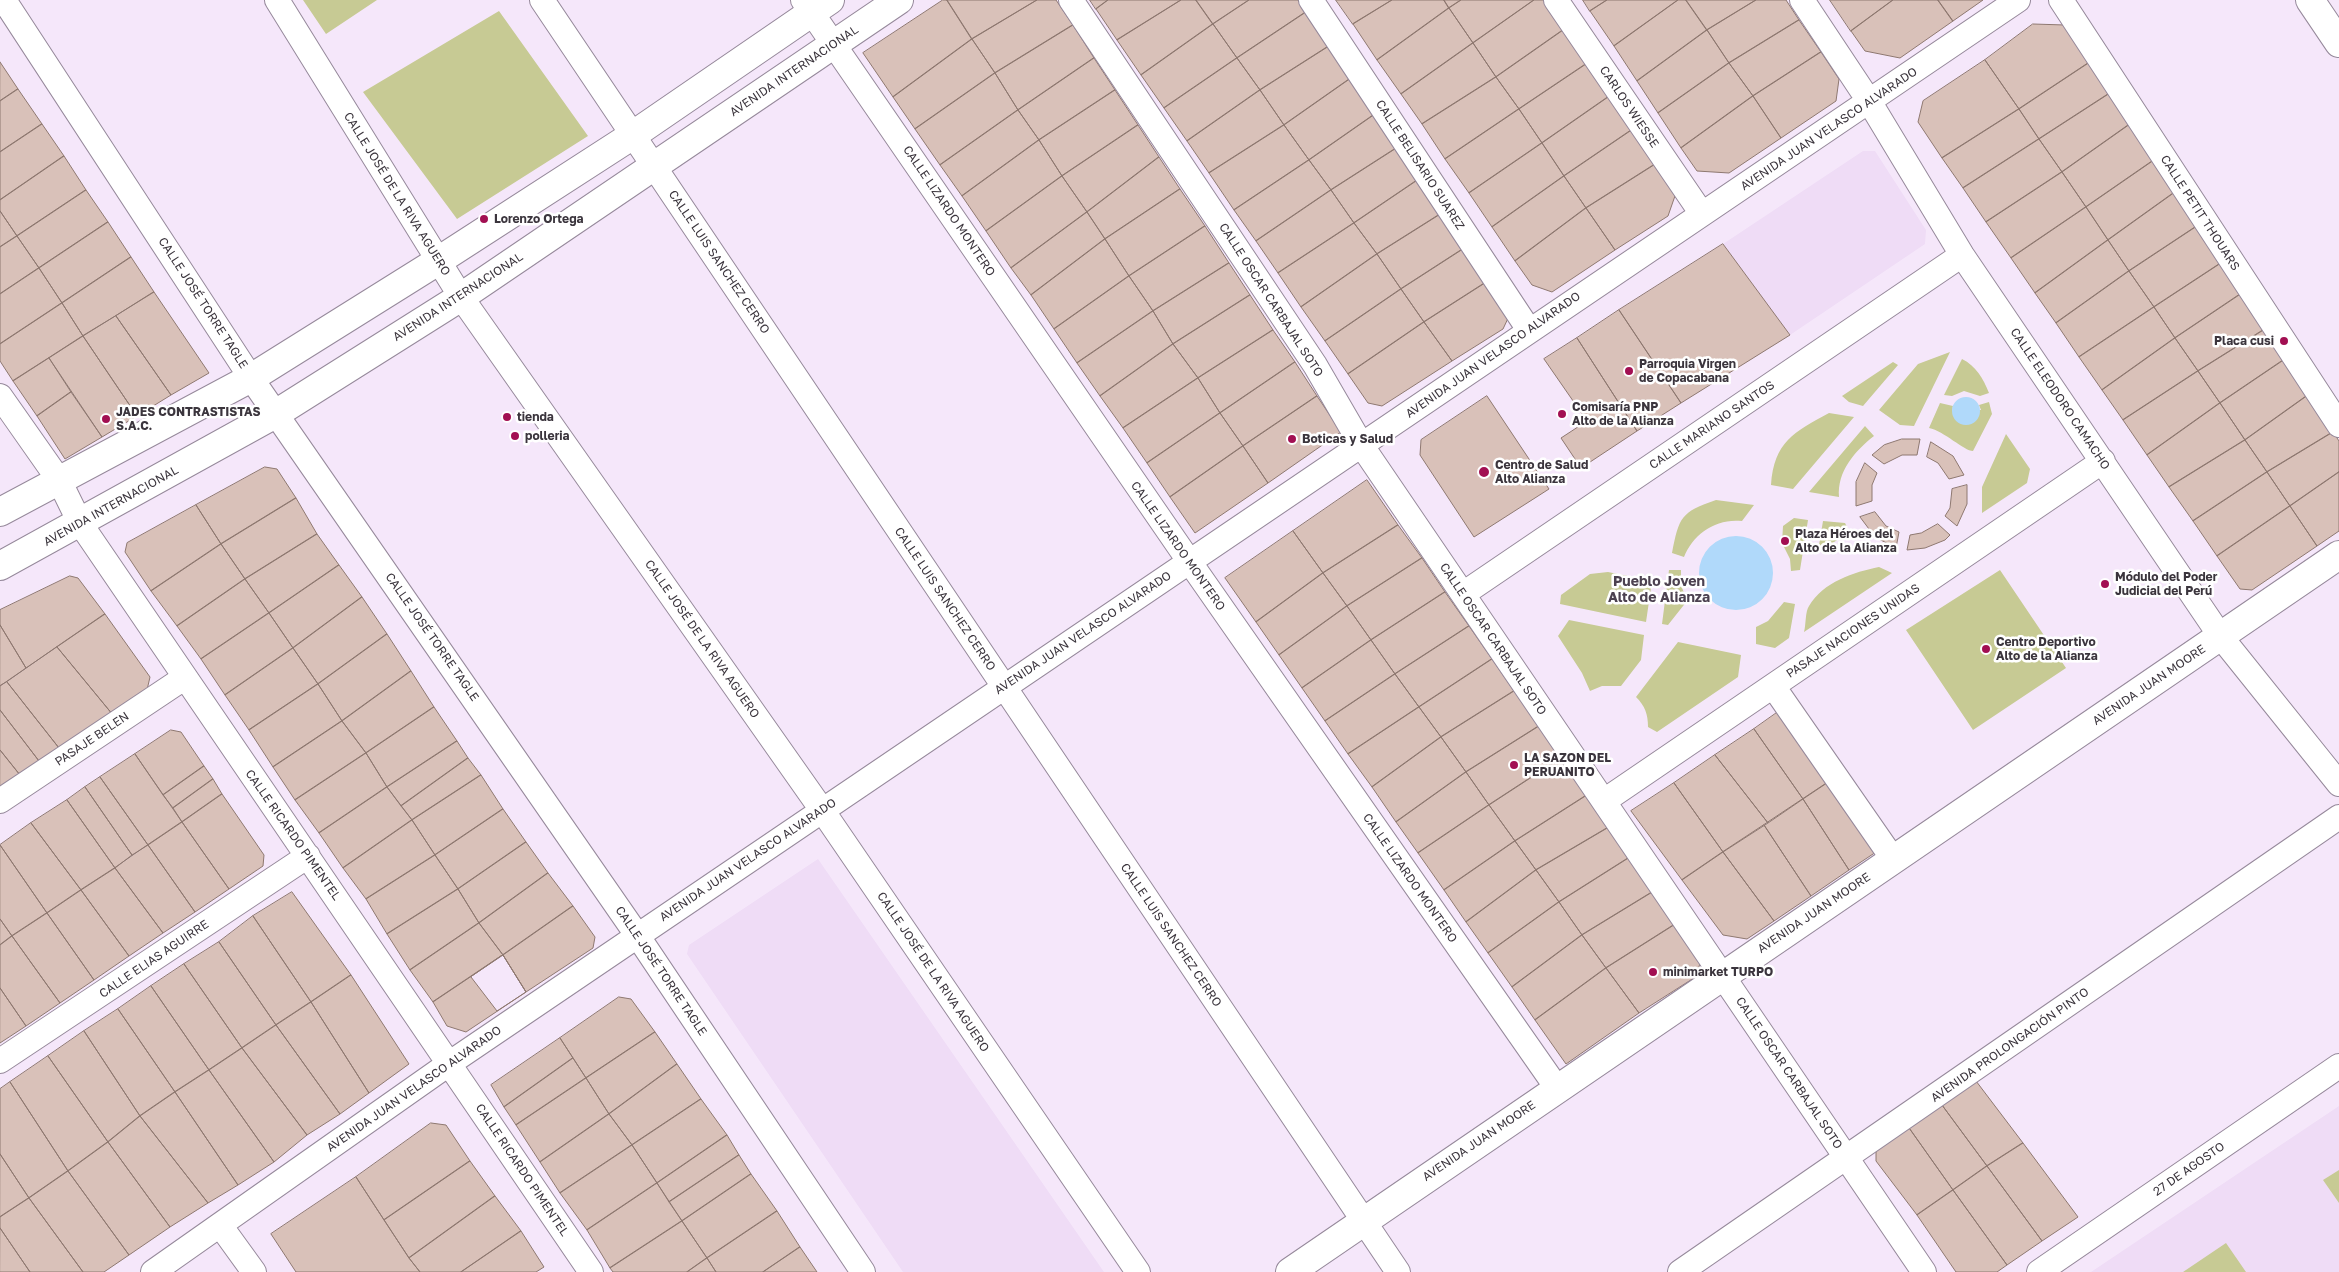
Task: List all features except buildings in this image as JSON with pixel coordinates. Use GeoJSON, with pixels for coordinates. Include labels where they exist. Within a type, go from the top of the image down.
{"type":"FeatureCollection","features":[{"type":"Feature","properties":{"kind":"main road","name":"AVENIDA INTERNACIONAL"},"geometry":{"type":"LineString","coordinates":[[0,566],[277,413],[462,297],[899,0]]}},
{"type":"Feature","properties":{"kind":"main road"},"geometry":{"type":"LineString","coordinates":[[2310,0],[2339,42]]}},
{"type":"Feature","properties":{"kind":"main road"},"geometry":{"type":"LineString","coordinates":[[0,512],[251,378],[438,261],[633,135],[815,4]]}},
{"type":"Feature","properties":{"kind":"main road","name":"AVENIDA JUAN MOORE"},"geometry":{"type":"LineString","coordinates":[[1290,1272],[2339,555]]}},
{"type":"Feature","properties":{"kind":"street","name":"CALLE JOSÉ TORRE TAGLE"},"geometry":{"type":"LineString","coordinates":[[4,0],[251,378],[637,935],[863,1272]]}},
{"type":"Feature","properties":{"kind":"street","name":"CALLE JOSÉ DE LA RIVA AGUERO"},"geometry":{"type":"LineString","coordinates":[[277,0],[462,297],[822,810],[1138,1272]]}},
{"type":"Feature","properties":{"kind":"street","name":"CALLE LUIS SANCHEZ CERRO"},"geometry":{"type":"LineString","coordinates":[[542,0],[1398,1272]]}},
{"type":"Feature","properties":{"kind":"street","name":"CALLE OSCAR CARBAJAL SOTO"},"geometry":{"type":"LineString","coordinates":[[1071,0],[1315,365],[1362,446],[1924,1272]]}},
{"type":"Feature","properties":{"kind":"street","name":"CALLE BELISARIO SUAREZ"},"geometry":{"type":"LineString","coordinates":[[1311,0],[1529,330]]}},
{"type":"Feature","properties":{"kind":"street","name":"CARLOS WIESSE"},"geometry":{"type":"LineString","coordinates":[[1556,0],[1702,214]]}},
{"type":"Feature","properties":{"kind":"street","name":"CALLE ELEODORO CAMACHO"},"geometry":{"type":"LineString","coordinates":[[1802,0],[1869,101],[1962,255],[2221,637],[2339,784]]}},
{"type":"Feature","properties":{"kind":"street","name":"AVENIDA JUAN VELASCO ALVARADO"},"geometry":{"type":"LineString","coordinates":[[153,1272],[450,1063],[637,935],[1362,446],[1529,330],[2018,0]]}},
{"type":"Feature","properties":{"kind":"street","name":"CALLE PETIT THOUARS"},"geometry":{"type":"LineString","coordinates":[[2060,0],[2339,425]]}},
{"type":"Feature","properties":{"kind":"street","name":"CALLE LIZARDO MONTERO"},"geometry":{"type":"LineString","coordinates":[[815,4],[834,44],[1189,562],[1557,1088]]}},
{"type":"Feature","properties":{"kind":"street","name":"CALLE MARIANO SANTOS"},"geometry":{"type":"LineString","coordinates":[[1463,594],[1962,255]]}},
{"type":"Feature","properties":{"kind":"street","name":"CALLE RICARDO PIMENTEL"},"geometry":{"type":"LineString","coordinates":[[0,396],[59,480],[80,523],[184,678],[450,1063],[591,1272]]}},
{"type":"Feature","properties":{"kind":"street","name":"PASAJE NACIONES UNIDAS"},"geometry":{"type":"LineString","coordinates":[[1604,801],[2103,461]]}},
{"type":"Feature","properties":{"kind":"street","name":"PASAJE BELEN"},"geometry":{"type":"LineString","coordinates":[[0,801],[184,678]]}},
{"type":"Feature","properties":{"kind":"street"},"geometry":{"type":"LineString","coordinates":[[1773,686],[1893,859]]}},
{"type":"Feature","properties":{"kind":"street","name":"AVENIDA PROLONGACIÓN PINTO"},"geometry":{"type":"LineString","coordinates":[[1680,1272],[2339,817]]}},
{"type":"Feature","properties":{"kind":"street","name":"CALLE ELIAS AGUIRRE"},"geometry":{"type":"LineString","coordinates":[[0,1061],[308,856]]}},
{"type":"Feature","properties":{"kind":"street","name":"27 DE AGOSTO"},"geometry":{"type":"LineString","coordinates":[[2039,1272],[2339,1066]]}},
{"type":"Feature","properties":{"kind":"street"},"geometry":{"type":"LineString","coordinates":[[220,1225],[254,1272]]}},
{"type":"Feature","properties":{"kind":"shaded area"},"geometry":{"type":"Polygon","coordinates":[[[1863,151],[1875,151],[1926,230],[1925,244],[1790,335],[1723,244],[1863,151]]]}},
{"type":"Feature","properties":{"kind":"shaded area"},"geometry":{"type":"Polygon","coordinates":[[[818,859],[1104,1272],[903,1272],[687,954],[689,945],[818,859]]]}},
{"type":"Feature","properties":{"kind":"shaded area"},"geometry":{"type":"Polygon","coordinates":[[[2339,1106],[2339,1272],[2091,1272],[2339,1106]]]}},
{"type":"Feature","properties":{"kind":"green space"},"geometry":{"type":"Polygon","coordinates":[[[303,0],[377,0],[326,34],[303,0]]]}},
{"type":"Feature","properties":{"kind":"green space"},"geometry":{"type":"Polygon","coordinates":[[[499,11],[588,136],[457,219],[363,92],[499,11]]]}},
{"type":"Feature","properties":{"kind":"green space"},"geometry":{"type":"Polygon","coordinates":[[[1950,352],[1914,426],[1900,425],[1879,410],[1918,364],[1950,352]]]}},
{"type":"Feature","properties":{"kind":"green space"},"geometry":{"type":"Polygon","coordinates":[[[1962,359],[1979,373],[1989,393],[1980,396],[1964,391],[1952,396],[1944,395],[1962,359]]]}},
{"type":"Feature","properties":{"kind":"green space"},"geometry":{"type":"Polygon","coordinates":[[[1893,362],[1898,365],[1863,406],[1849,402],[1842,396],[1893,362]]]}},
{"type":"Feature","properties":{"kind":"green space"},"geometry":{"type":"Polygon","coordinates":[[[1989,402],[1992,414],[1973,451],[1964,448],[1941,433],[1929,428],[1940,403],[1953,406],[1952,411],[1981,410],[1979,405],[1989,402]]]}},
{"type":"Feature","properties":{"kind":"green space"},"geometry":{"type":"Polygon","coordinates":[[[1829,413],[1854,417],[1793,489],[1771,485],[1776,458],[1781,448],[1796,433],[1829,413]]]}},
{"type":"Feature","properties":{"kind":"green space"},"geometry":{"type":"Polygon","coordinates":[[[1865,426],[1874,436],[1860,448],[1844,470],[1839,488],[1839,497],[1809,492],[1865,426]]]}},
{"type":"Feature","properties":{"kind":"green space"},"geometry":{"type":"Polygon","coordinates":[[[2006,434],[2030,469],[2027,483],[1982,513],[1982,487],[2006,434]]]}},
{"type":"Feature","properties":{"kind":"green space"},"geometry":{"type":"Polygon","coordinates":[[[1716,500],[1754,505],[1742,521],[1723,522],[1707,529],[1693,541],[1684,557],[1672,553],[1677,531],[1684,518],[1695,508],[1716,500]]]}},
{"type":"Feature","properties":{"kind":"green space"},"geometry":{"type":"Polygon","coordinates":[[[1794,518],[1808,520],[1800,570],[1791,571],[1790,559],[1782,543],[1783,526],[1794,518]]]}},
{"type":"Feature","properties":{"kind":"green space"},"geometry":{"type":"Polygon","coordinates":[[[1823,521],[1845,523],[1850,533],[1818,551],[1823,521]]]}},
{"type":"Feature","properties":{"kind":"green space"},"geometry":{"type":"Polygon","coordinates":[[[1879,567],[1892,573],[1804,632],[1808,609],[1822,590],[1840,579],[1879,567]]]}},
{"type":"Feature","properties":{"kind":"green space"},"geometry":{"type":"Polygon","coordinates":[[[1669,570],[1681,570],[1681,585],[1687,601],[1668,625],[1662,624],[1669,570]]]}},
{"type":"Feature","properties":{"kind":"green space","name":"Centro Deportivo Alto de la Alianza"},"geometry":{"type":"Polygon","coordinates":[[[2000,570],[2066,668],[1973,730],[1906,630],[2000,570]]]}},
{"type":"Feature","properties":{"kind":"green space"},"geometry":{"type":"Polygon","coordinates":[[[1608,572],[1652,581],[1646,622],[1560,604],[1561,595],[1590,574],[1608,572]]]}},
{"type":"Feature","properties":{"kind":"green space"},"geometry":{"type":"Polygon","coordinates":[[[1784,602],[1795,604],[1789,638],[1775,648],[1756,644],[1756,627],[1768,621],[1784,602]]]}},
{"type":"Feature","properties":{"kind":"green space"},"geometry":{"type":"Polygon","coordinates":[[[1569,620],[1644,635],[1641,660],[1621,686],[1602,686],[1590,691],[1582,673],[1558,636],[1569,620]]]}},
{"type":"Feature","properties":{"kind":"green space"},"geometry":{"type":"Polygon","coordinates":[[[1678,642],[1741,655],[1738,677],[1657,732],[1648,727],[1645,711],[1636,697],[1678,642]]]}},
{"type":"Feature","properties":{"kind":"green space"},"geometry":{"type":"Polygon","coordinates":[[[2339,1170],[2339,1203],[2323,1180],[2339,1170]]]}},
{"type":"Feature","properties":{"kind":"green space"},"geometry":{"type":"Polygon","coordinates":[[[2226,1243],[2246,1272],[2183,1272],[2226,1243]]]}},
{"type":"Feature","properties":{"kind":"water"},"geometry":{"type":"Polygon","coordinates":[[[1966,397],[1976,401],[1980,411],[1976,421],[1966,425],[1956,421],[1952,411],[1956,401],[1966,397]]]}},
{"type":"Feature","properties":{"kind":"water"},"geometry":{"type":"Polygon","coordinates":[[[1736,536],[1750,539],[1762,547],[1770,559],[1773,573],[1770,587],[1762,599],[1750,607],[1736,610],[1722,607],[1710,599],[1702,587],[1699,573],[1702,559],[1710,547],[1722,539],[1736,536]]]}},
{"type":"Feature","properties":{"kind":"place","name":"Lorenzo Ortega"},"geometry":{"type":"Point","coordinates":[484,219]}},
{"type":"Feature","properties":{"kind":"place","name":"Placa cusi"},"geometry":{"type":"Point","coordinates":[2284,341]}},
{"type":"Feature","properties":{"kind":"place","name":"Parroquia Virgen de Copacabana"},"geometry":{"type":"Point","coordinates":[1629,371]}},
{"type":"Feature","properties":{"kind":"place","name":"Comisaría PNP Alto de la Alianza"},"geometry":{"type":"Point","coordinates":[1562,414]}},
{"type":"Feature","properties":{"kind":"place","name":"tienda"},"geometry":{"type":"Point","coordinates":[507,417]}},
{"type":"Feature","properties":{"kind":"place","name":"JADES CONTRASTISTAS S.A.C."},"geometry":{"type":"Point","coordinates":[106,419]}},
{"type":"Feature","properties":{"kind":"place","name":"polleria"},"geometry":{"type":"Point","coordinates":[515,436]}},
{"type":"Feature","properties":{"kind":"place","name":"Boticas y Salud"},"geometry":{"type":"Point","coordinates":[1292,439]}},
{"type":"Feature","properties":{"kind":"place","name":"Centro de Salud Alto Alianza"},"geometry":{"type":"Point","coordinates":[1484,472]}},
{"type":"Feature","properties":{"kind":"place","name":"Plaza Héroes del Alto de la Alianza"},"geometry":{"type":"Point","coordinates":[1785,541]}},
{"type":"Feature","properties":{"kind":"place","name":"Módulo del Poder Judicial del Perú"},"geometry":{"type":"Point","coordinates":[2105,584]}},
{"type":"Feature","properties":{"kind":"place","name":"Centro Deportivo Alto de la Alianza"},"geometry":{"type":"Point","coordinates":[1986,649]}},
{"type":"Feature","properties":{"kind":"place","name":"LA SAZON DEL PERUANITO"},"geometry":{"type":"Point","coordinates":[1514,765]}},
{"type":"Feature","properties":{"kind":"place","name":"minimarket TURPO"},"geometry":{"type":"Point","coordinates":[1653,972]}},
{"type":"Feature","properties":{"kind":"district","name":"Pueblo Joven Alto de Alianza"},"geometry":{"type":"Point","coordinates":[1659,590]}}]}
